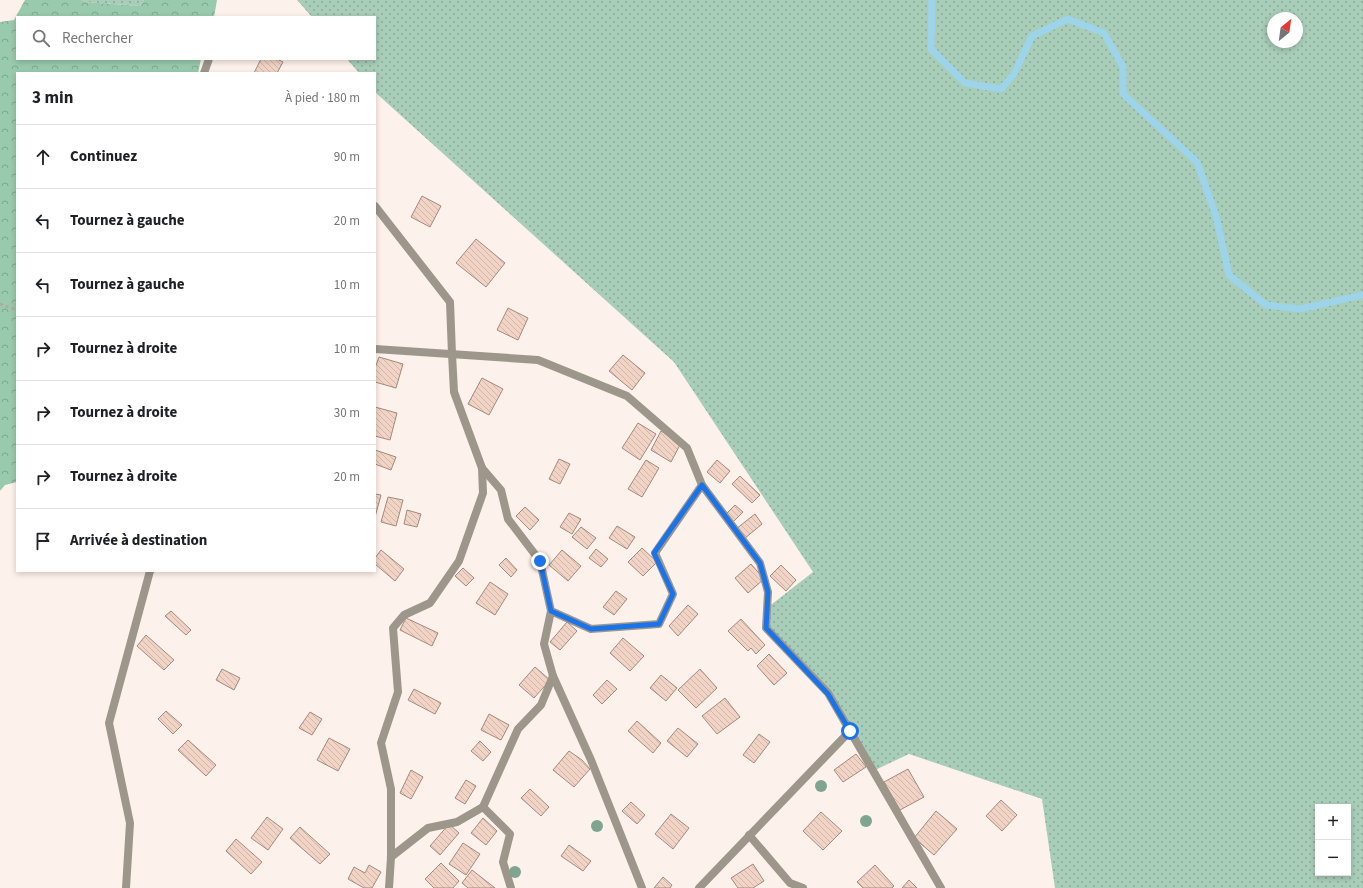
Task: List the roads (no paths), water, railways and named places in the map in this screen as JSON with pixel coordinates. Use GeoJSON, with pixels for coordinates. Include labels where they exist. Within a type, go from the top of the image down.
{"type":"FeatureCollection","features":[{"type":"Feature","properties":{"kind":"street"},"geometry":{"type":"LineString","coordinates":[[204,72],[209,60]]}},
{"type":"Feature","properties":{"kind":"street"},"geometry":{"type":"LineString","coordinates":[[376,207],[450,302],[454,392],[482,468],[483,493],[459,561],[430,602],[404,615],[394,628],[398,692],[381,743],[391,789],[391,857],[389,888]]}},
{"type":"Feature","properties":{"kind":"street"},"geometry":{"type":"LineString","coordinates":[[376,348],[538,360],[627,396],[687,448],[702,485],[760,563],[768,592],[766,628],[828,694],[941,888]]}},
{"type":"Feature","properties":{"kind":"street"},"geometry":{"type":"LineString","coordinates":[[482,468],[501,490],[508,519],[540,561],[551,611],[544,644],[553,676],[591,760],[642,888]]}},
{"type":"Feature","properties":{"kind":"street"},"geometry":{"type":"LineString","coordinates":[[551,611],[591,629],[659,624],[673,594],[654,553],[702,485]]}},
{"type":"Feature","properties":{"kind":"street"},"geometry":{"type":"LineString","coordinates":[[126,888],[130,823],[109,723],[150,572]]}},
{"type":"Feature","properties":{"kind":"street"},"geometry":{"type":"LineString","coordinates":[[391,857],[428,828],[457,822],[483,807],[518,729],[541,705],[553,676]]}},
{"type":"Feature","properties":{"kind":"street"},"geometry":{"type":"LineString","coordinates":[[699,888],[850,731]]}},
{"type":"Feature","properties":{"kind":"street"},"geometry":{"type":"LineString","coordinates":[[483,807],[510,834],[503,862],[511,888]]}},
{"type":"Feature","properties":{"kind":"street"},"geometry":{"type":"LineString","coordinates":[[749,835],[790,883],[803,888]]}},
{"type":"Feature","properties":{"kind":"waterway"},"geometry":{"type":"LineString","coordinates":[[932,0],[931,49],[965,83],[1001,89],[1014,74],[1032,36],[1068,19],[1104,33],[1123,67],[1123,94],[1197,162],[1216,216],[1229,275],[1266,305],[1300,309],[1363,295]]}}]}
